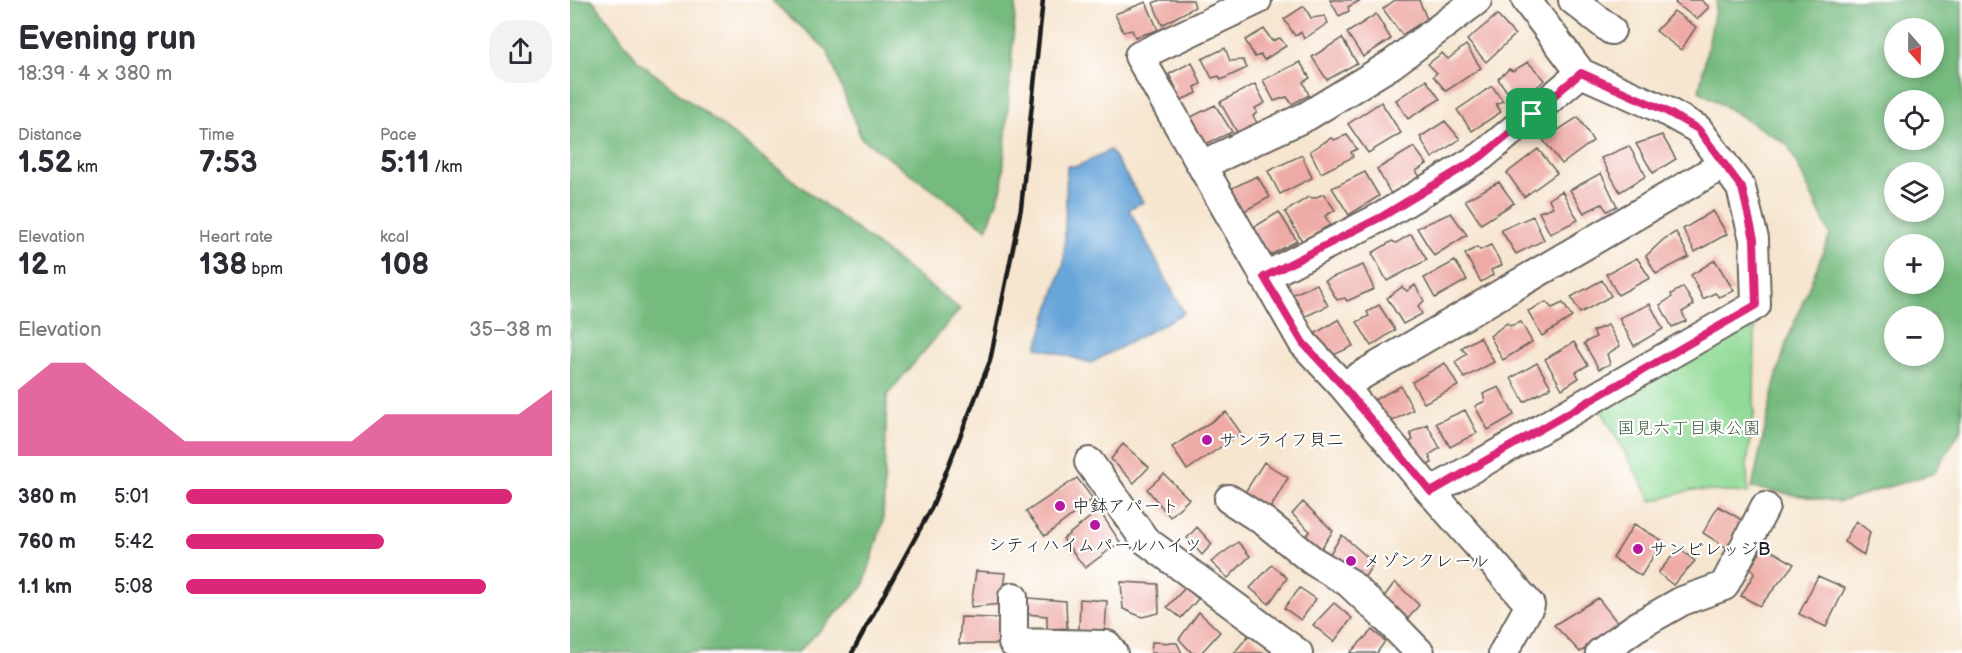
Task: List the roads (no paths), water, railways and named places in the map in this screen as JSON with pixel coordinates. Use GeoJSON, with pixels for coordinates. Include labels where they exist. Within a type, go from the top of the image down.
{"type":"FeatureCollection","features":[{"type":"Feature","properties":{"kind":"street"},"geometry":{"type":"LineString","coordinates":[[1257,0],[1214,9],[1139,56],[1303,343],[1343,386],[1431,492],[1530,605],[1503,653]]}},
{"type":"Feature","properties":{"kind":"street"},"geometry":{"type":"LineString","coordinates":[[1202,165],[1307,116],[1392,64],[1477,0]]}},
{"type":"Feature","properties":{"kind":"street"},"geometry":{"type":"LineString","coordinates":[[1431,492],[1756,305],[1754,239],[1742,188],[1698,129],[1664,110],[1581,73],[1526,0]]}},
{"type":"Feature","properties":{"kind":"street"},"geometry":{"type":"LineString","coordinates":[[1573,0],[1611,30]]}},
{"type":"Feature","properties":{"kind":"street"},"geometry":{"type":"LineString","coordinates":[[1264,277],[1383,216],[1482,156],[1581,73]]}},
{"type":"Feature","properties":{"kind":"street"},"geometry":{"type":"LineString","coordinates":[[1343,386],[1724,164]]}},
{"type":"Feature","properties":{"kind":"street"},"geometry":{"type":"LineString","coordinates":[[1089,462],[1145,540],[1298,653]]}},
{"type":"Feature","properties":{"kind":"street"},"geometry":{"type":"LineString","coordinates":[[1228,501],[1264,522],[1313,561],[1348,582],[1420,653]]}},
{"type":"Feature","properties":{"kind":"street"},"geometry":{"type":"LineString","coordinates":[[1600,653],[1636,627],[1683,601],[1724,586],[1765,507]]}},
{"type":"Feature","properties":{"kind":"street"},"geometry":{"type":"LineString","coordinates":[[1013,597],[1013,643],[1107,645],[1113,653]]}},
{"type":"Feature","properties":{"kind":"water"},"geometry":{"type":"Polygon","coordinates":[[[1110,150],[1143,202],[1129,209],[1184,313],[1091,363],[1037,347],[1064,262],[1067,166],[1078,166],[1110,150]]]}},
{"type":"Feature","properties":{"kind":"railway"},"geometry":{"type":"LineString","coordinates":[[852,653],[932,507],[990,361],[1021,208],[1043,0]]}},
{"type":"Feature","properties":{"kind":"place","name":"サンライフ貝二"},"geometry":{"type":"Point","coordinates":[1207,440]}},
{"type":"Feature","properties":{"kind":"place","name":"中鉢アパート"},"geometry":{"type":"Point","coordinates":[1060,506]}},
{"type":"Feature","properties":{"kind":"place","name":"シティハイムパールハイツ"},"geometry":{"type":"Point","coordinates":[1095,525]}},
{"type":"Feature","properties":{"kind":"place","name":"サンビレッジB"},"geometry":{"type":"Point","coordinates":[1638,549]}},
{"type":"Feature","properties":{"kind":"place","name":"メゾンクレール"},"geometry":{"type":"Point","coordinates":[1351,561]}},
{"type":"Feature","properties":{"kind":"park label","name":"国見六丁目東公園"},"geometry":{"type":"Point","coordinates":[1689,428]}}]}
